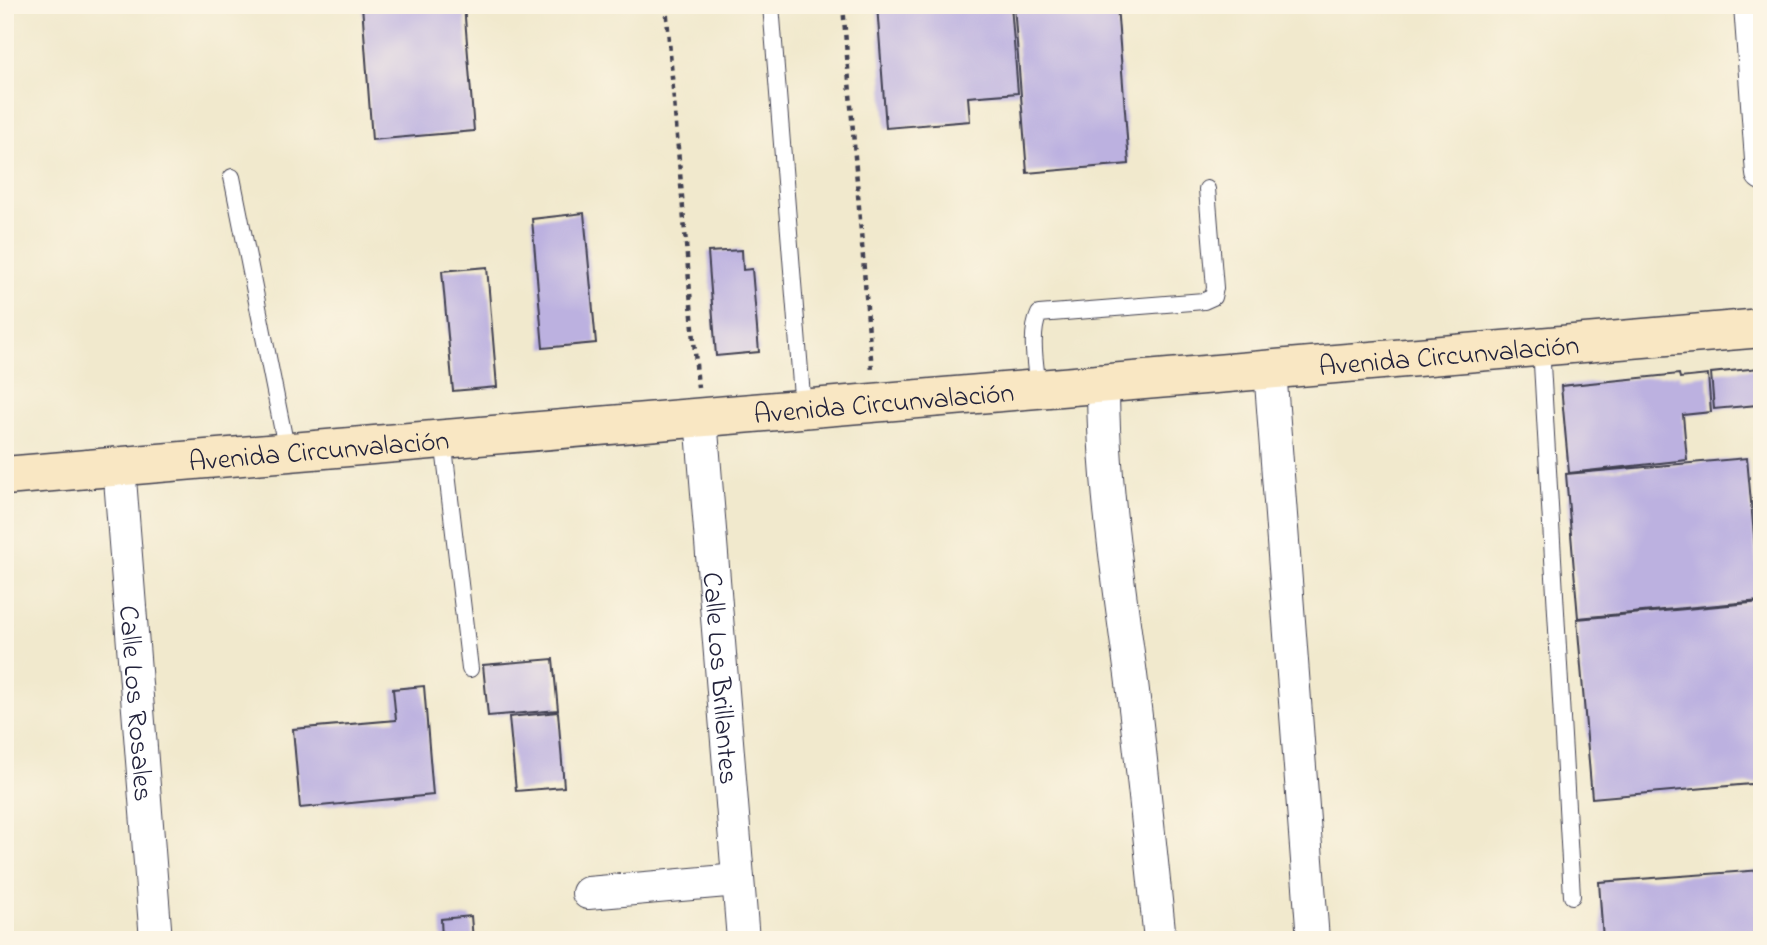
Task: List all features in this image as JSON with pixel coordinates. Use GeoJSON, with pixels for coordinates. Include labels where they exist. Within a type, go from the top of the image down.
{"type":"FeatureCollection","features":[{"type":"Feature","properties":{"kind":"street"},"geometry":{"type":"LineString","coordinates":[[1750,5],[1762,174]]}},
{"type":"Feature","properties":{"kind":"street","name":"Avenida Circunvalación"},"geometry":{"type":"LineString","coordinates":[[5,476],[1762,328]]}},
{"type":"Feature","properties":{"kind":"street"},"geometry":{"type":"LineString","coordinates":[[1270,369],[1313,940]]}},
{"type":"Feature","properties":{"kind":"street"},"geometry":{"type":"LineString","coordinates":[[1103,384],[1111,524],[1143,770],[1160,940]]}},
{"type":"Feature","properties":{"kind":"street","name":"Calle Los Brillantes"},"geometry":{"type":"LineString","coordinates":[[701,418],[743,940]]}},
{"type":"Feature","properties":{"kind":"street","name":"Calle Los Rosales"},"geometry":{"type":"LineString","coordinates":[[119,466],[156,940]]}},
{"type":"Feature","properties":{"kind":"street"},"geometry":{"type":"LineString","coordinates":[[588,892],[738,880]]}},
{"type":"Feature","properties":{"kind":"lane"},"geometry":{"type":"LineString","coordinates":[[771,5],[803,409]]}},
{"type":"Feature","properties":{"kind":"lane"},"geometry":{"type":"LineString","coordinates":[[232,177],[287,452]]}},
{"type":"Feature","properties":{"kind":"lane"},"geometry":{"type":"LineString","coordinates":[[1038,389],[1035,342],[1036,320],[1039,314],[1205,301],[1213,297],[1215,288],[1207,189]]}},
{"type":"Feature","properties":{"kind":"lane"},"geometry":{"type":"LineString","coordinates":[[1541,346],[1572,896]]}},
{"type":"Feature","properties":{"kind":"lane"},"geometry":{"type":"LineString","coordinates":[[443,439],[470,669]]}},
{"type":"Feature","properties":{"kind":"path"},"geometry":{"type":"LineString","coordinates":[[666,5],[701,418]]}},
{"type":"Feature","properties":{"kind":"path"},"geometry":{"type":"LineString","coordinates":[[843,5],[875,403]]}},
{"type":"Feature","properties":{"kind":"building"},"geometry":{"type":"Polygon","coordinates":[[[362,5],[464,5],[474,131],[372,140],[362,5]]]}},
{"type":"Feature","properties":{"kind":"building"},"geometry":{"type":"Polygon","coordinates":[[[877,5],[1011,5],[1018,93],[968,97],[970,121],[886,128],[877,5]]]}},
{"type":"Feature","properties":{"kind":"building"},"geometry":{"type":"Polygon","coordinates":[[[1014,5],[1117,5],[1129,164],[1027,173],[1014,5]]]}},
{"type":"Feature","properties":{"kind":"building"},"geometry":{"type":"Polygon","coordinates":[[[584,213],[596,343],[543,348],[532,219],[584,213]]]}},
{"type":"Feature","properties":{"kind":"building"},"geometry":{"type":"Polygon","coordinates":[[[742,250],[743,270],[752,269],[759,352],[716,356],[708,252],[742,250]]]}},
{"type":"Feature","properties":{"kind":"building"},"geometry":{"type":"Polygon","coordinates":[[[487,267],[497,387],[453,391],[442,271],[487,267]]]}},
{"type":"Feature","properties":{"kind":"building"},"geometry":{"type":"Polygon","coordinates":[[[1759,368],[1762,394],[1756,394],[1757,405],[1714,409],[1711,373],[1759,368]]]}},
{"type":"Feature","properties":{"kind":"building"},"geometry":{"type":"Polygon","coordinates":[[[1679,374],[1680,378],[1708,375],[1711,412],[1683,415],[1687,460],[1569,473],[1561,386],[1679,374]]]}},
{"type":"Feature","properties":{"kind":"building"},"geometry":{"type":"Polygon","coordinates":[[[1747,458],[1760,601],[1578,618],[1566,474],[1747,458]]]}},
{"type":"Feature","properties":{"kind":"building"},"geometry":{"type":"Polygon","coordinates":[[[1762,602],[1762,783],[1592,798],[1577,619],[1762,602]]]}},
{"type":"Feature","properties":{"kind":"building"},"geometry":{"type":"Polygon","coordinates":[[[553,659],[558,710],[488,716],[483,665],[553,659]]]}},
{"type":"Feature","properties":{"kind":"building"},"geometry":{"type":"Polygon","coordinates":[[[424,686],[433,795],[300,808],[293,729],[396,720],[393,689],[424,686]]]}},
{"type":"Feature","properties":{"kind":"building"},"geometry":{"type":"Polygon","coordinates":[[[558,712],[564,787],[516,791],[509,717],[558,712]]]}},
{"type":"Feature","properties":{"kind":"building"},"geometry":{"type":"Polygon","coordinates":[[[1762,870],[1762,940],[1603,940],[1599,882],[1762,870]]]}},
{"type":"Feature","properties":{"kind":"building"},"geometry":{"type":"Polygon","coordinates":[[[471,916],[473,940],[442,940],[441,919],[471,916]]]}}]}
